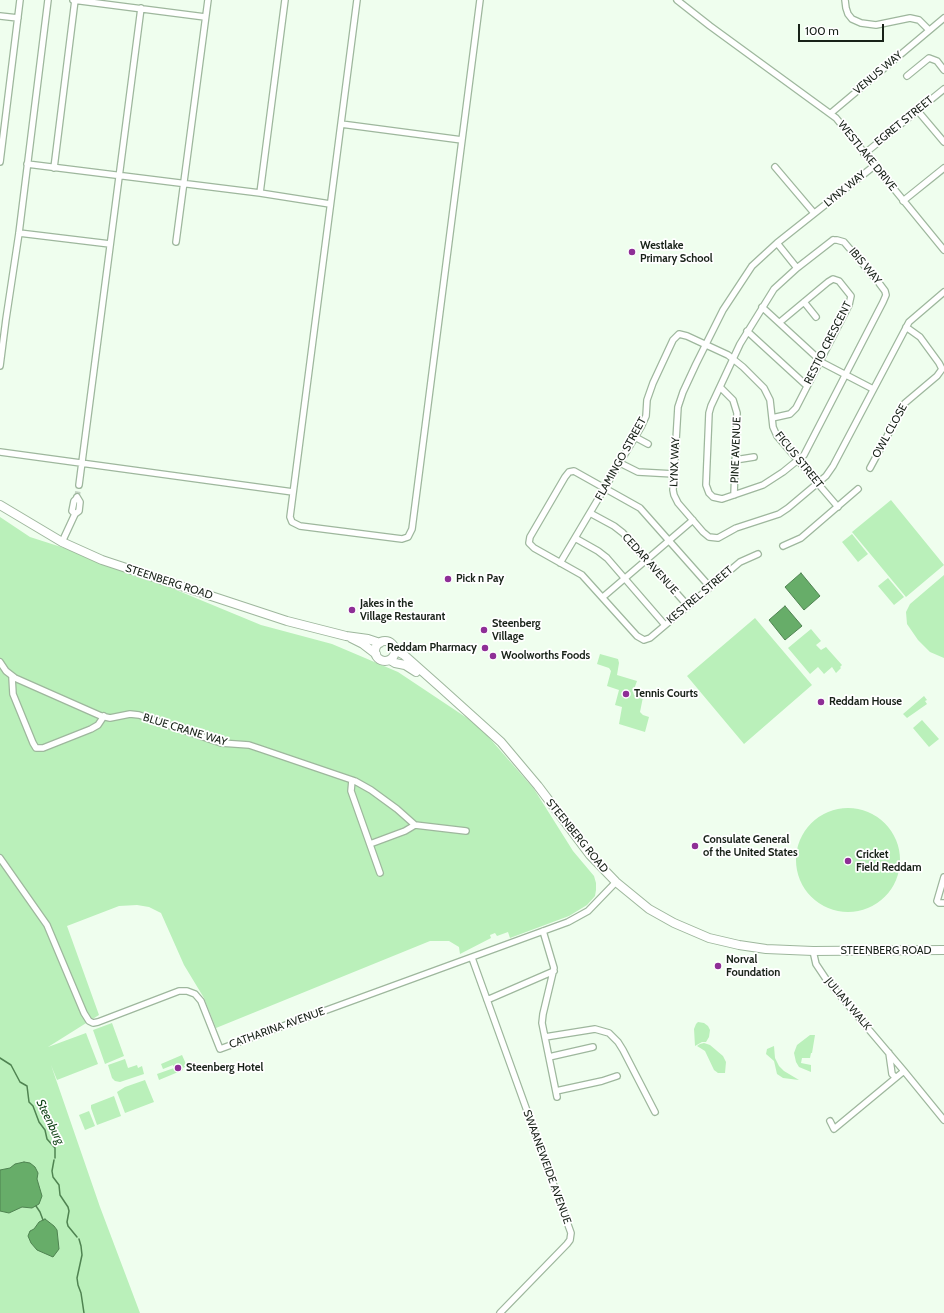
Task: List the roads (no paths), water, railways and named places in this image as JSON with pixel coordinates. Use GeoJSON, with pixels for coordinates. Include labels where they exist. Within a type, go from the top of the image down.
{"type":"FeatureCollection","features":[{"type":"Feature","properties":{"kind":"main road","name":"STEENBERG ROAD"},"geometry":{"type":"LineString","coordinates":[[0,505],[62,542],[102,560],[287,621],[380,643]]}},
{"type":"Feature","properties":{"kind":"main road","name":"STEENBERG ROAD"},"geometry":{"type":"LineString","coordinates":[[346,636],[362,644],[376,654]]}},
{"type":"Feature","properties":{"kind":"main road"},"geometry":{"type":"LineString","coordinates":[[390,642],[392,644],[395,650],[394,656],[390,660],[382,660],[376,654],[376,649],[380,643],[390,642]]}},
{"type":"Feature","properties":{"kind":"main road","name":"STEENBERG ROAD"},"geometry":{"type":"LineString","coordinates":[[395,650],[404,655],[481,723],[514,757],[590,854],[616,882],[649,908],[674,923],[700,935],[726,942],[777,950],[944,950]]}},
{"type":"Feature","properties":{"kind":"main road","name":"STEENBERG ROAD"},"geometry":{"type":"LineString","coordinates":[[390,660],[410,668],[438,690],[449,696]]}},
{"type":"Feature","properties":{"kind":"street"},"geometry":{"type":"LineString","coordinates":[[0,162],[20,0]]}},
{"type":"Feature","properties":{"kind":"street"},"geometry":{"type":"LineString","coordinates":[[0,366],[19,233],[48,0]]}},
{"type":"Feature","properties":{"kind":"street"},"geometry":{"type":"LineString","coordinates":[[54,168],[75,0],[205,17]]}},
{"type":"Feature","properties":{"kind":"street"},"geometry":{"type":"LineString","coordinates":[[176,242],[208,0]]}},
{"type":"Feature","properties":{"kind":"street"},"geometry":{"type":"LineString","coordinates":[[260,193],[285,0]]}},
{"type":"Feature","properties":{"kind":"street"},"geometry":{"type":"LineString","coordinates":[[357,0],[290,517],[292,522],[296,524],[399,539],[405,538],[410,534],[413,523],[480,0]]}},
{"type":"Feature","properties":{"kind":"street","name":"WESTLAKE DRIVE"},"geometry":{"type":"LineString","coordinates":[[677,0],[710,26],[836,118],[944,250]]}},
{"type":"Feature","properties":{"kind":"street"},"geometry":{"type":"LineString","coordinates":[[845,0],[848,14],[852,19],[862,24],[876,25],[910,18],[919,20],[929,30]]}},
{"type":"Feature","properties":{"kind":"street"},"geometry":{"type":"LineString","coordinates":[[78,486],[141,8]]}},
{"type":"Feature","properties":{"kind":"street"},"geometry":{"type":"LineString","coordinates":[[0,16],[18,18]]}},
{"type":"Feature","properties":{"kind":"street","name":"VENUS WAY"},"geometry":{"type":"LineString","coordinates":[[830,113],[944,18]]}},
{"type":"Feature","properties":{"kind":"street"},"geometry":{"type":"LineString","coordinates":[[907,76],[929,58],[937,61],[944,70]]}},
{"type":"Feature","properties":{"kind":"street","name":"EGRET STREET"},"geometry":{"type":"LineString","coordinates":[[864,154],[944,89]]}},
{"type":"Feature","properties":{"kind":"street"},"geometry":{"type":"LineString","coordinates":[[917,110],[944,142]]}},
{"type":"Feature","properties":{"kind":"street"},"geometry":{"type":"LineString","coordinates":[[341,124],[462,140]]}},
{"type":"Feature","properties":{"kind":"street"},"geometry":{"type":"LineString","coordinates":[[27,164],[260,193],[330,204]]}},
{"type":"Feature","properties":{"kind":"street","name":"LYNX WAY"},"geometry":{"type":"LineString","coordinates":[[874,166],[777,243],[748,270],[723,310],[705,344],[679,401],[677,415],[674,490],[676,498],[707,535],[712,538],[718,538],[736,528],[783,511],[826,476],[833,466],[906,327],[913,318],[944,292]]}},
{"type":"Feature","properties":{"kind":"street"},"geometry":{"type":"LineString","coordinates":[[775,167],[814,213]]}},
{"type":"Feature","properties":{"kind":"street"},"geometry":{"type":"LineString","coordinates":[[903,201],[944,168]]}},
{"type":"Feature","properties":{"kind":"street"},"geometry":{"type":"LineString","coordinates":[[19,233],[110,244]]}},
{"type":"Feature","properties":{"kind":"street","name":"IBIS WAY"},"geometry":{"type":"LineString","coordinates":[[833,240],[842,240],[846,244],[885,291],[886,295],[884,302],[806,451],[797,461],[763,485],[722,499],[717,499],[709,494],[706,485],[709,413],[733,359],[747,331],[762,307],[774,289],[797,268],[833,240]]}},
{"type":"Feature","properties":{"kind":"street"},"geometry":{"type":"LineString","coordinates":[[777,243],[797,268]]}},
{"type":"Feature","properties":{"kind":"street","name":"RESTIO CRESCENT"},"geometry":{"type":"LineString","coordinates":[[772,418],[787,415],[793,412],[850,305],[851,296],[839,281],[833,279],[780,322]]}},
{"type":"Feature","properties":{"kind":"street"},"geometry":{"type":"LineString","coordinates":[[804,302],[816,317]]}},
{"type":"Feature","properties":{"kind":"street"},"geometry":{"type":"LineString","coordinates":[[762,307],[820,360],[873,389]]}},
{"type":"Feature","properties":{"kind":"street","name":"OWL CLOSE"},"geometry":{"type":"LineString","coordinates":[[870,468],[905,403],[937,376],[942,369],[920,337],[906,327]]}},
{"type":"Feature","properties":{"kind":"street"},"geometry":{"type":"LineString","coordinates":[[747,331],[807,386]]}},
{"type":"Feature","properties":{"kind":"street","name":"FLAMINGO STREET"},"geometry":{"type":"LineString","coordinates":[[560,563],[620,463],[646,416],[647,400],[653,383],[674,338],[679,334],[682,334],[705,344]]}},
{"type":"Feature","properties":{"kind":"street","name":"FICUS STREET"},"geometry":{"type":"LineString","coordinates":[[705,344],[728,355],[764,388],[770,400],[773,427],[777,436],[838,507]]}},
{"type":"Feature","properties":{"kind":"street","name":"PINE AVENUE"},"geometry":{"type":"LineString","coordinates":[[720,387],[733,400],[738,418],[734,495]]}},
{"type":"Feature","properties":{"kind":"street"},"geometry":{"type":"LineString","coordinates":[[635,437],[648,444]]}},
{"type":"Feature","properties":{"kind":"street"},"geometry":{"type":"LineString","coordinates":[[0,452],[293,492]]}},
{"type":"Feature","properties":{"kind":"street"},"geometry":{"type":"LineString","coordinates":[[735,460],[754,457]]}},
{"type":"Feature","properties":{"kind":"street"},"geometry":{"type":"LineString","coordinates":[[620,463],[638,472],[674,474]]}},
{"type":"Feature","properties":{"kind":"street"},"geometry":{"type":"LineString","coordinates":[[693,520],[669,541],[647,560],[624,578],[603,597],[582,575],[534,548],[530,543],[530,537],[565,477],[569,472],[574,471],[640,508],[669,541],[710,587]]}},
{"type":"Feature","properties":{"kind":"street"},"geometry":{"type":"LineString","coordinates":[[783,546],[801,538],[858,489]]}},
{"type":"Feature","properties":{"kind":"street"},"geometry":{"type":"LineString","coordinates":[[62,542],[77,512],[72,511],[74,501],[77,498]]}},
{"type":"Feature","properties":{"kind":"street","name":"CEDAR AVENUE"},"geometry":{"type":"LineString","coordinates":[[590,513],[620,530],[688,606]]}},
{"type":"Feature","properties":{"kind":"street"},"geometry":{"type":"LineString","coordinates":[[575,538],[602,554],[665,625]]}},
{"type":"Feature","properties":{"kind":"street","name":"KESTREL STREET"},"geometry":{"type":"LineString","coordinates":[[603,597],[637,636],[644,640],[650,638],[740,562],[758,554]]}},
{"type":"Feature","properties":{"kind":"street","name":"BLUE CRANE WAY"},"geometry":{"type":"LineString","coordinates":[[0,662],[12,677],[104,716],[110,718],[130,714],[139,715],[221,743],[261,749],[352,780],[371,790],[397,809],[415,825]]}},
{"type":"Feature","properties":{"kind":"street"},"geometry":{"type":"LineString","coordinates":[[12,677],[13,694],[36,748],[43,748],[95,727],[100,723],[104,716]]}},
{"type":"Feature","properties":{"kind":"street"},"geometry":{"type":"LineString","coordinates":[[352,780],[351,791],[380,873]]}},
{"type":"Feature","properties":{"kind":"street"},"geometry":{"type":"LineString","coordinates":[[370,844],[405,831],[415,825],[466,831]]}},
{"type":"Feature","properties":{"kind":"street","name":"CATHARINA AVENUE"},"geometry":{"type":"LineString","coordinates":[[0,858],[47,925],[85,1017],[93,1023],[98,1022],[179,991],[187,991],[194,994],[201,1001],[220,1049],[568,922],[582,915],[616,882]]}},
{"type":"Feature","properties":{"kind":"street"},"geometry":{"type":"LineString","coordinates":[[944,877],[938,901],[939,903],[944,903]]}},
{"type":"Feature","properties":{"kind":"street"},"geometry":{"type":"LineString","coordinates":[[543,931],[554,963],[554,971],[543,1018],[545,1037],[556,1094],[617,1076]]}},
{"type":"Feature","properties":{"kind":"street","name":"JULIAN WALK"},"geometry":{"type":"LineString","coordinates":[[813,951],[816,964],[826,979],[944,1120]]}},
{"type":"Feature","properties":{"kind":"street","name":"SWAANEWEIDE AVENUE"},"geometry":{"type":"LineString","coordinates":[[472,958],[571,1234],[570,1240],[567,1244],[500,1313]]}},
{"type":"Feature","properties":{"kind":"street"},"geometry":{"type":"LineString","coordinates":[[487,1000],[554,971]]}},
{"type":"Feature","properties":{"kind":"street"},"geometry":{"type":"LineString","coordinates":[[545,1037],[595,1029],[609,1034],[618,1042],[623,1050],[655,1112]]}},
{"type":"Feature","properties":{"kind":"street"},"geometry":{"type":"LineString","coordinates":[[549,1057],[593,1047]]}},
{"type":"Feature","properties":{"kind":"street"},"geometry":{"type":"LineString","coordinates":[[889,1053],[892,1074],[895,1078]]}},
{"type":"Feature","properties":{"kind":"street"},"geometry":{"type":"LineString","coordinates":[[830,1121],[834,1129],[904,1071]]}},
{"type":"Feature","properties":{"kind":"waterway","name":"Steenburg"},"geometry":{"type":"LineString","coordinates":[[0,1058],[11,1065],[20,1082],[27,1086],[29,1102],[33,1106],[39,1122],[45,1130],[47,1139],[55,1148],[55,1158]]}},
{"type":"Feature","properties":{"kind":"waterway","name":"Steenburg"},"geometry":{"type":"LineString","coordinates":[[54,1160],[52,1171],[53,1177],[59,1185],[60,1195],[68,1207],[68,1226],[77,1237]]}},
{"type":"Feature","properties":{"kind":"waterway"},"geometry":{"type":"LineString","coordinates":[[36,1206],[43,1220]]}},
{"type":"Feature","properties":{"kind":"waterway","name":"Steenburg"},"geometry":{"type":"LineString","coordinates":[[79,1239],[82,1255],[77,1278],[84,1313]]}},
{"type":"Feature","properties":{"kind":"tunnel"},"geometry":{"type":"LineString","coordinates":[[77,497],[79,485]]}},
{"type":"Feature","properties":{"kind":"place","name":"Westlake Primary School"},"geometry":{"type":"Point","coordinates":[632,252]}},
{"type":"Feature","properties":{"kind":"place","name":"Pick n Pay"},"geometry":{"type":"Point","coordinates":[448,579]}},
{"type":"Feature","properties":{"kind":"place","name":"Jakes in the Village Restaurant"},"geometry":{"type":"Point","coordinates":[352,610]}},
{"type":"Feature","properties":{"kind":"place","name":"Steenberg Village"},"geometry":{"type":"Point","coordinates":[484,630]}},
{"type":"Feature","properties":{"kind":"place","name":"Reddam Pharmacy"},"geometry":{"type":"Point","coordinates":[485,648]}},
{"type":"Feature","properties":{"kind":"place","name":"Woolworths Foods"},"geometry":{"type":"Point","coordinates":[493,656]}},
{"type":"Feature","properties":{"kind":"place","name":"Tennis Courts"},"geometry":{"type":"Point","coordinates":[626,694]}},
{"type":"Feature","properties":{"kind":"place","name":"Reddam House"},"geometry":{"type":"Point","coordinates":[821,702]}},
{"type":"Feature","properties":{"kind":"place","name":"Consulate General of the United States"},"geometry":{"type":"Point","coordinates":[695,846]}},
{"type":"Feature","properties":{"kind":"place","name":"Cricket Field Reddam"},"geometry":{"type":"Point","coordinates":[848,861]}},
{"type":"Feature","properties":{"kind":"place","name":"Norval Foundation"},"geometry":{"type":"Point","coordinates":[718,966]}},
{"type":"Feature","properties":{"kind":"place","name":"Steenberg Hotel"},"geometry":{"type":"Point","coordinates":[178,1068]}}]}
